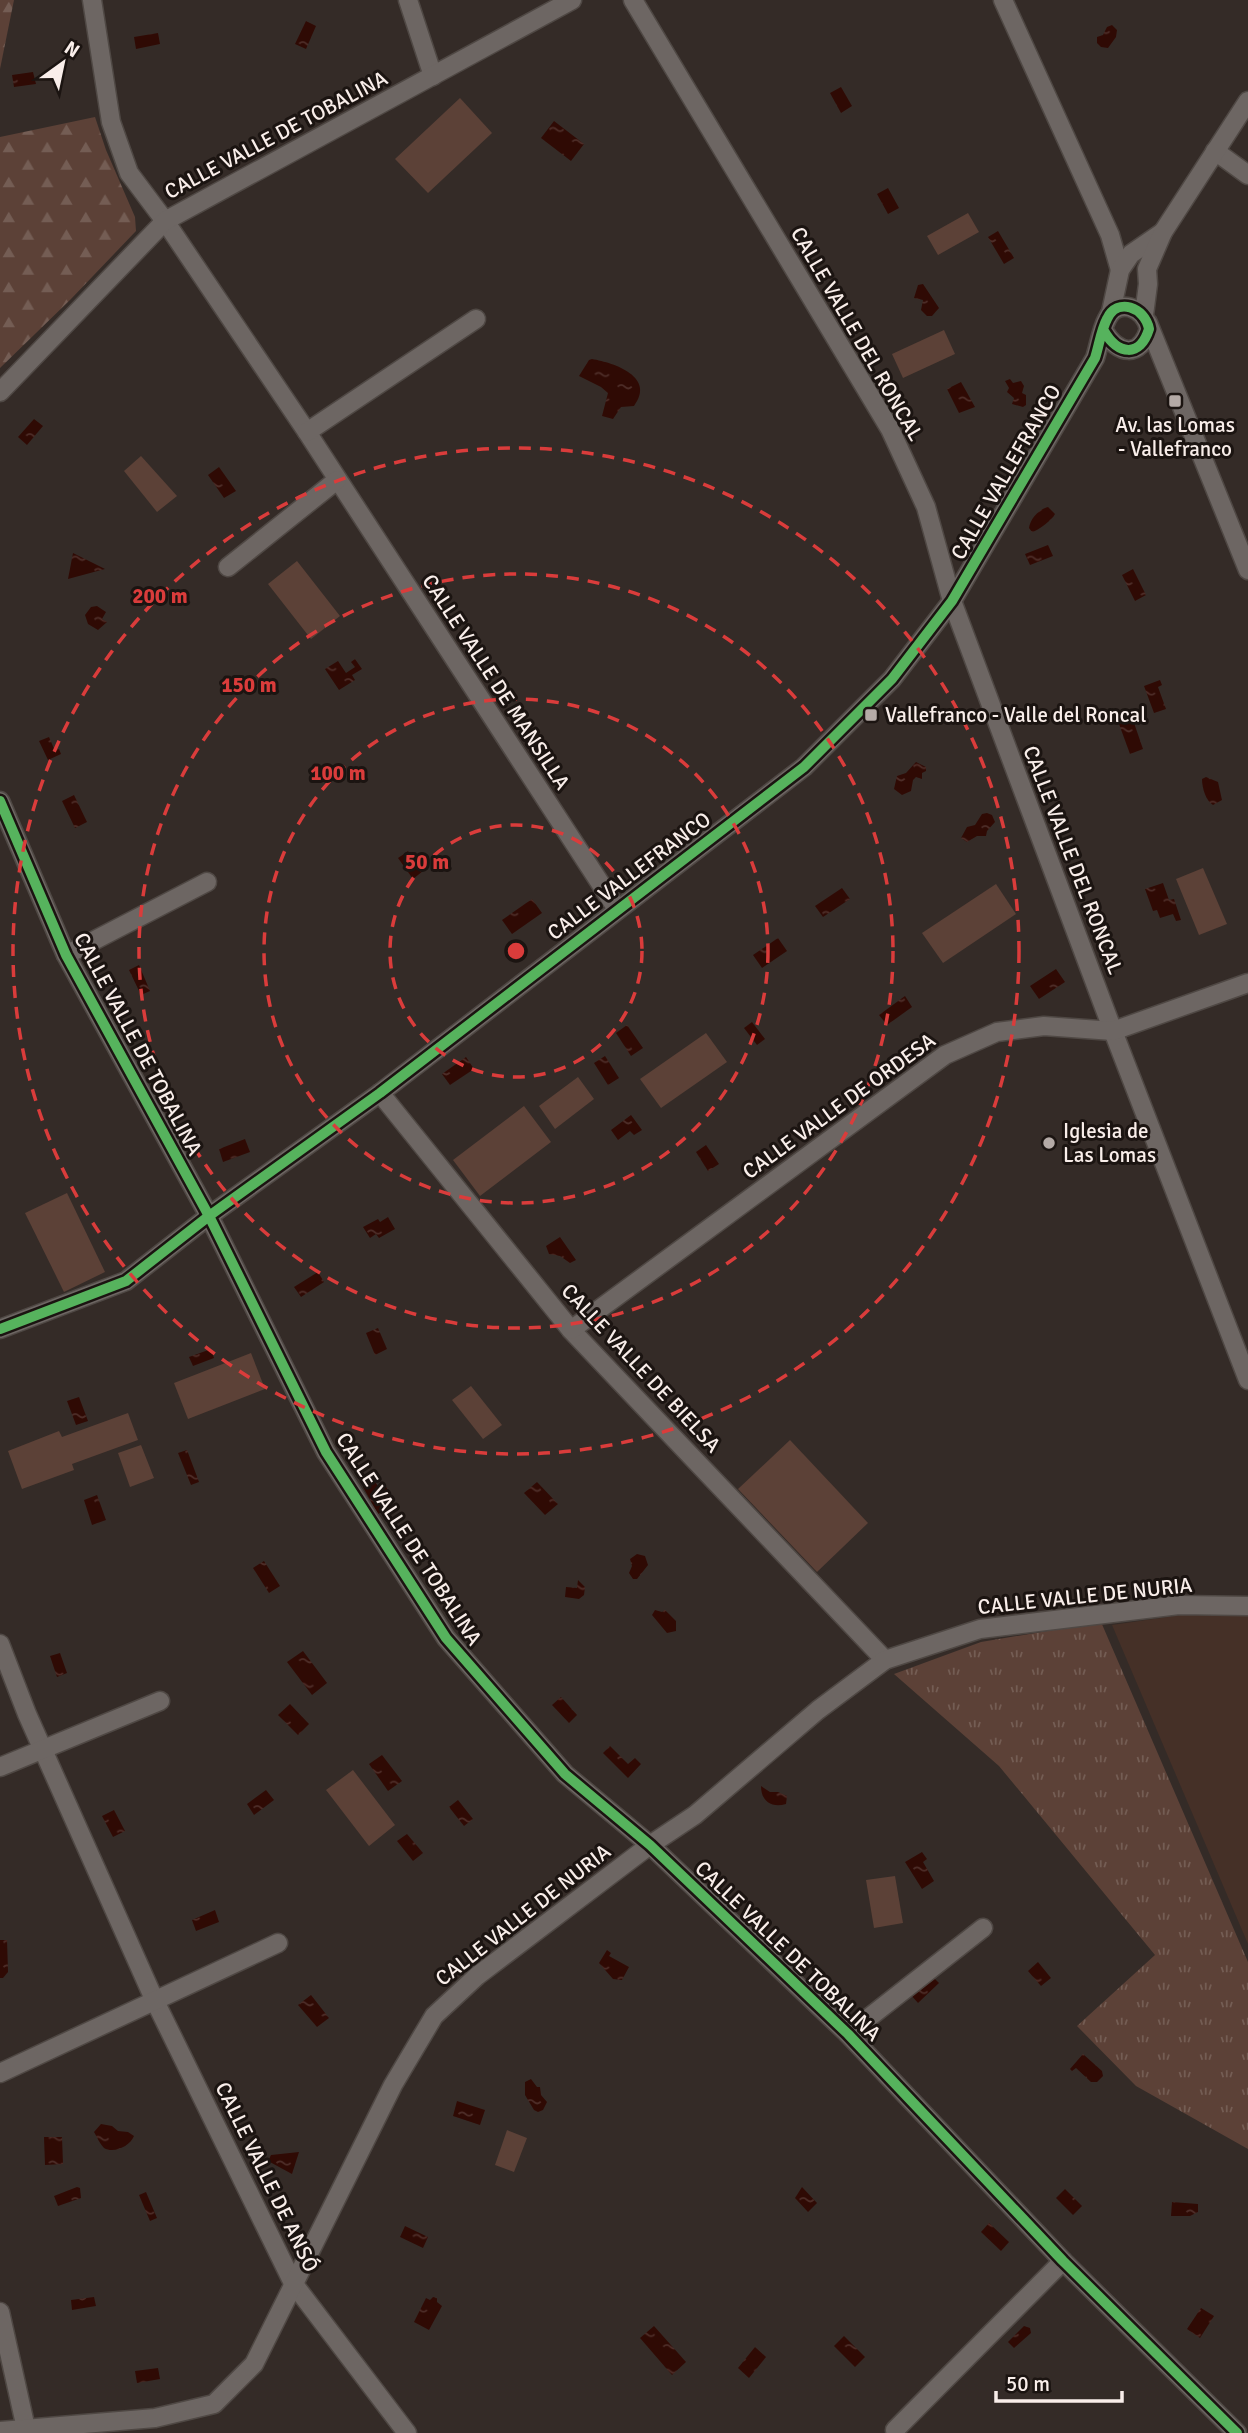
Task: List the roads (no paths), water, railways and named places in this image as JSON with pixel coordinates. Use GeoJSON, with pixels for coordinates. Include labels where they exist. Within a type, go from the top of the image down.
{"type":"FeatureCollection","features":[{"type":"Feature","properties":{"kind":"street","name":"CALLE VALLE DE MANSILLA"},"geometry":{"type":"LineString","coordinates":[[92,0],[111,122],[129,173],[165,221],[307,432],[617,909]]}},
{"type":"Feature","properties":{"kind":"street"},"geometry":{"type":"LineString","coordinates":[[408,0],[433,76]]}},
{"type":"Feature","properties":{"kind":"street","name":"CALLE VALLE DE TOBALINA"},"geometry":{"type":"LineString","coordinates":[[0,392],[165,221],[572,0]]}},
{"type":"Feature","properties":{"kind":"street","name":"CALLE VALLE DEL RONCAL"},"geometry":{"type":"LineString","coordinates":[[633,0],[890,429],[926,507],[952,601],[1113,1031],[1248,1380]]}},
{"type":"Feature","properties":{"kind":"street"},"geometry":{"type":"LineString","coordinates":[[1003,0],[1110,234],[1120,271]]}},
{"type":"Feature","properties":{"kind":"street"},"geometry":{"type":"LineString","coordinates":[[1133,350],[1140,346],[1149,329],[1146,318],[1147,269],[1163,232],[1248,101]]}},
{"type":"Feature","properties":{"kind":"street"},"geometry":{"type":"LineString","coordinates":[[1215,151],[1248,175]]}},
{"type":"Feature","properties":{"kind":"street"},"geometry":{"type":"LineString","coordinates":[[1111,313],[1120,271],[1131,254],[1163,232]]}},
{"type":"Feature","properties":{"kind":"street"},"geometry":{"type":"LineString","coordinates":[[1110,234],[1147,269]]}},
{"type":"Feature","properties":{"kind":"street"},"geometry":{"type":"LineString","coordinates":[[1168,375],[1133,350],[1116,346],[1104,331],[1106,320],[1111,313],[1118,308],[1128,307],[1136,309],[1146,318],[1248,570]]}},
{"type":"Feature","properties":{"kind":"street"},"geometry":{"type":"LineString","coordinates":[[307,432],[476,319]]}},
{"type":"Feature","properties":{"kind":"street","name":"CALLE VALLEFRANCO"},"geometry":{"type":"LineString","coordinates":[[0,1329],[126,1281],[209,1216],[380,1093],[804,767],[892,679],[952,601],[1095,358],[1104,331]]}},
{"type":"Feature","properties":{"kind":"street"},"geometry":{"type":"LineString","coordinates":[[228,567],[337,480]]}},
{"type":"Feature","properties":{"kind":"street","name":"CALLE VALLE DE TOBALINA"},"geometry":{"type":"LineString","coordinates":[[0,801],[66,955],[209,1216],[326,1452],[446,1638],[565,1774],[650,1845],[848,2034],[1063,2261],[1237,2433]]}},
{"type":"Feature","properties":{"kind":"street","name":"CALLE VALLE DE TOBALINA"},"geometry":{"type":"LineString","coordinates":[[66,955],[207,882]]}},
{"type":"Feature","properties":{"kind":"street","name":"CALLE VALLE DE ORDESA"},"geometry":{"type":"LineString","coordinates":[[571,1330],[945,1055],[997,1032],[1044,1026],[1113,1031],[1248,983]]}},
{"type":"Feature","properties":{"kind":"street","name":"CALLE VALLE DE BIELSA"},"geometry":{"type":"LineString","coordinates":[[380,1093],[571,1330],[885,1660]]}},
{"type":"Feature","properties":{"kind":"street","name":"CALLE VALLE DE NURIA"},"geometry":{"type":"LineString","coordinates":[[0,2431],[27,2431],[155,2418],[215,2404],[254,2364],[393,2085],[434,2016],[477,1976],[650,1845],[695,1815],[818,1710],[885,1660],[981,1629],[1179,1605],[1248,1606]]}},
{"type":"Feature","properties":{"kind":"street","name":"CALLE VALLE DE ANSÓ"},"geometry":{"type":"LineString","coordinates":[[0,1644],[43,1750],[154,1999],[293,2283],[407,2433]]}},
{"type":"Feature","properties":{"kind":"street"},"geometry":{"type":"LineString","coordinates":[[0,1767],[160,1701]]}},
{"type":"Feature","properties":{"kind":"street","name":"CALLE VALLE DE TOBALINA"},"geometry":{"type":"LineString","coordinates":[[848,2034],[983,1928]]}},
{"type":"Feature","properties":{"kind":"street"},"geometry":{"type":"LineString","coordinates":[[0,2073],[278,1943]]}},
{"type":"Feature","properties":{"kind":"street"},"geometry":{"type":"LineString","coordinates":[[895,2430],[1063,2261]]}},
{"type":"Feature","properties":{"kind":"street"},"geometry":{"type":"LineString","coordinates":[[0,2312],[27,2431]]}},
{"type":"Feature","properties":{"kind":"water"},"geometry":{"type":"Polygon","coordinates":[[[306,21],[316,26],[306,49],[295,44],[306,21]]]}},
{"type":"Feature","properties":{"kind":"water"},"geometry":{"type":"Polygon","coordinates":[[[1112,25],[1117,30],[1116,37],[1108,48],[1101,47],[1097,43],[1097,37],[1103,35],[1107,27],[1112,25]]]}},
{"type":"Feature","properties":{"kind":"water"},"geometry":{"type":"Polygon","coordinates":[[[158,33],[160,44],[136,49],[134,37],[158,33]]]}},
{"type":"Feature","properties":{"kind":"water"},"geometry":{"type":"Polygon","coordinates":[[[33,72],[36,84],[14,87],[12,75],[33,72]]]}},
{"type":"Feature","properties":{"kind":"water"},"geometry":{"type":"Polygon","coordinates":[[[841,87],[852,106],[841,113],[830,93],[841,87]]]}},
{"type":"Feature","properties":{"kind":"water"},"geometry":{"type":"Polygon","coordinates":[[[554,121],[584,144],[571,161],[541,138],[554,121]]]}},
{"type":"Feature","properties":{"kind":"water"},"geometry":{"type":"Polygon","coordinates":[[[888,188],[899,208],[888,214],[877,194],[888,188]]]}},
{"type":"Feature","properties":{"kind":"water"},"geometry":{"type":"Polygon","coordinates":[[[998,231],[1014,258],[1004,264],[988,237],[998,231]]]}},
{"type":"Feature","properties":{"kind":"water"},"geometry":{"type":"Polygon","coordinates":[[[923,284],[939,308],[932,316],[927,316],[921,310],[923,300],[914,298],[918,285],[923,284]]]}},
{"type":"Feature","properties":{"kind":"water"},"geometry":{"type":"Polygon","coordinates":[[[592,359],[630,373],[640,387],[634,406],[621,407],[613,419],[602,416],[608,393],[579,376],[592,359]]]}},
{"type":"Feature","properties":{"kind":"water"},"geometry":{"type":"Polygon","coordinates":[[[1010,379],[1013,383],[1021,381],[1024,386],[1022,393],[1026,395],[1026,405],[1023,407],[1012,404],[1014,398],[1007,392],[1009,388],[1005,381],[1010,379]]]}},
{"type":"Feature","properties":{"kind":"water"},"geometry":{"type":"Polygon","coordinates":[[[961,382],[975,407],[959,413],[947,389],[961,382]]]}},
{"type":"Feature","properties":{"kind":"water"},"geometry":{"type":"Polygon","coordinates":[[[34,419],[43,426],[27,445],[18,437],[34,419]]]}},
{"type":"Feature","properties":{"kind":"water"},"geometry":{"type":"Polygon","coordinates":[[[219,467],[236,491],[224,498],[208,475],[219,467]]]}},
{"type":"Feature","properties":{"kind":"water"},"geometry":{"type":"Polygon","coordinates":[[[1048,507],[1055,514],[1032,532],[1029,528],[1033,518],[1048,507]]]}},
{"type":"Feature","properties":{"kind":"water"},"geometry":{"type":"Polygon","coordinates":[[[1048,545],[1053,556],[1030,565],[1025,554],[1048,545]]]}},
{"type":"Feature","properties":{"kind":"water"},"geometry":{"type":"Polygon","coordinates":[[[73,553],[105,569],[68,579],[73,553]]]}},
{"type":"Feature","properties":{"kind":"water"},"geometry":{"type":"Polygon","coordinates":[[[1133,569],[1146,595],[1135,601],[1122,575],[1133,569]]]}},
{"type":"Feature","properties":{"kind":"water"},"geometry":{"type":"Polygon","coordinates":[[[97,606],[106,612],[102,619],[107,622],[98,630],[88,624],[85,615],[91,607],[97,606]]]}},
{"type":"Feature","properties":{"kind":"water"},"geometry":{"type":"Polygon","coordinates":[[[355,659],[362,669],[352,675],[355,680],[339,690],[325,669],[338,661],[346,673],[355,667],[351,662],[355,659]]]}},
{"type":"Feature","properties":{"kind":"water"},"geometry":{"type":"Polygon","coordinates":[[[1160,680],[1162,685],[1158,687],[1166,709],[1154,713],[1144,686],[1160,680]]]}},
{"type":"Feature","properties":{"kind":"water"},"geometry":{"type":"Polygon","coordinates":[[[1133,720],[1143,749],[1130,754],[1119,724],[1133,720]]]}},
{"type":"Feature","properties":{"kind":"water"},"geometry":{"type":"Polygon","coordinates":[[[49,737],[55,751],[59,749],[61,754],[48,760],[39,741],[49,737]]]}},
{"type":"Feature","properties":{"kind":"water"},"geometry":{"type":"Polygon","coordinates":[[[916,762],[926,767],[926,771],[922,773],[922,779],[916,777],[913,780],[911,791],[902,795],[894,789],[897,776],[906,773],[916,762]]]}},
{"type":"Feature","properties":{"kind":"water"},"geometry":{"type":"Polygon","coordinates":[[[1206,777],[1218,782],[1222,800],[1213,805],[1208,801],[1204,790],[1202,779],[1206,777]]]}},
{"type":"Feature","properties":{"kind":"water"},"geometry":{"type":"Polygon","coordinates":[[[74,795],[87,822],[75,828],[62,801],[74,795]]]}},
{"type":"Feature","properties":{"kind":"water"},"geometry":{"type":"Polygon","coordinates":[[[982,814],[992,815],[995,822],[986,836],[977,836],[967,842],[961,838],[967,827],[975,825],[982,814]]]}},
{"type":"Feature","properties":{"kind":"water"},"geometry":{"type":"Polygon","coordinates":[[[408,851],[423,871],[413,879],[398,858],[408,851]]]}},
{"type":"Feature","properties":{"kind":"water"},"geometry":{"type":"Polygon","coordinates":[[[1163,883],[1169,900],[1174,899],[1181,920],[1176,921],[1173,914],[1160,918],[1157,910],[1153,911],[1145,889],[1163,883]]]}},
{"type":"Feature","properties":{"kind":"water"},"geometry":{"type":"Polygon","coordinates":[[[842,888],[850,899],[823,917],[815,906],[842,888]]]}},
{"type":"Feature","properties":{"kind":"water"},"geometry":{"type":"Polygon","coordinates":[[[532,899],[542,913],[512,934],[502,920],[532,899]]]}},
{"type":"Feature","properties":{"kind":"water"},"geometry":{"type":"Polygon","coordinates":[[[778,938],[787,951],[762,968],[753,955],[778,938]]]}},
{"type":"Feature","properties":{"kind":"water"},"geometry":{"type":"Polygon","coordinates":[[[139,965],[150,991],[141,995],[129,970],[139,965]]]}},
{"type":"Feature","properties":{"kind":"water"},"geometry":{"type":"Polygon","coordinates":[[[1056,969],[1065,982],[1039,999],[1030,986],[1056,969]]]}},
{"type":"Feature","properties":{"kind":"water"},"geometry":{"type":"Polygon","coordinates":[[[905,996],[912,1007],[887,1025],[879,1015],[905,996]]]}},
{"type":"Feature","properties":{"kind":"water"},"geometry":{"type":"Polygon","coordinates":[[[752,1022],[765,1039],[757,1045],[744,1028],[752,1022]]]}},
{"type":"Feature","properties":{"kind":"water"},"geometry":{"type":"Polygon","coordinates":[[[627,1025],[643,1048],[631,1056],[616,1033],[627,1025]]]}},
{"type":"Feature","properties":{"kind":"water"},"geometry":{"type":"Polygon","coordinates":[[[605,1056],[619,1078],[608,1085],[594,1063],[605,1056]]]}},
{"type":"Feature","properties":{"kind":"water"},"geometry":{"type":"Polygon","coordinates":[[[466,1057],[474,1069],[450,1085],[442,1074],[466,1057]]]}},
{"type":"Feature","properties":{"kind":"water"},"geometry":{"type":"Polygon","coordinates":[[[631,1115],[642,1130],[634,1135],[630,1131],[618,1140],[611,1130],[631,1115]]]}},
{"type":"Feature","properties":{"kind":"water"},"geometry":{"type":"Polygon","coordinates":[[[245,1139],[250,1152],[223,1162],[219,1149],[245,1139]]]}},
{"type":"Feature","properties":{"kind":"water"},"geometry":{"type":"Polygon","coordinates":[[[706,1145],[719,1164],[708,1171],[696,1152],[706,1145]]]}},
{"type":"Feature","properties":{"kind":"water"},"geometry":{"type":"Polygon","coordinates":[[[388,1217],[395,1229],[379,1238],[376,1234],[370,1238],[363,1227],[388,1217]]]}},
{"type":"Feature","properties":{"kind":"water"},"geometry":{"type":"Polygon","coordinates":[[[560,1237],[576,1260],[570,1263],[560,1256],[549,1254],[546,1246],[560,1237]]]}},
{"type":"Feature","properties":{"kind":"water"},"geometry":{"type":"Polygon","coordinates":[[[318,1272],[324,1282],[301,1297],[294,1287],[318,1272]]]}},
{"type":"Feature","properties":{"kind":"water"},"geometry":{"type":"Polygon","coordinates":[[[378,1328],[387,1349],[375,1355],[366,1333],[378,1328]]]}},
{"type":"Feature","properties":{"kind":"water"},"geometry":{"type":"Polygon","coordinates":[[[211,1349],[214,1358],[193,1366],[189,1357],[211,1349]]]}},
{"type":"Feature","properties":{"kind":"water"},"geometry":{"type":"Polygon","coordinates":[[[79,1397],[88,1421],[76,1425],[67,1401],[79,1397]]]}},
{"type":"Feature","properties":{"kind":"water"},"geometry":{"type":"Polygon","coordinates":[[[187,1450],[199,1482],[191,1485],[178,1453],[187,1450]]]}},
{"type":"Feature","properties":{"kind":"water"},"geometry":{"type":"Polygon","coordinates":[[[374,1480],[379,1488],[385,1485],[390,1494],[384,1498],[389,1508],[378,1514],[363,1487],[374,1480]]]}},
{"type":"Feature","properties":{"kind":"water"},"geometry":{"type":"Polygon","coordinates":[[[537,1482],[558,1504],[545,1515],[524,1493],[537,1482]]]}},
{"type":"Feature","properties":{"kind":"water"},"geometry":{"type":"Polygon","coordinates":[[[97,1495],[106,1520],[92,1525],[84,1500],[97,1495]]]}},
{"type":"Feature","properties":{"kind":"water"},"geometry":{"type":"Polygon","coordinates":[[[637,1554],[645,1556],[648,1565],[637,1579],[633,1579],[629,1573],[632,1566],[630,1559],[637,1554]]]}},
{"type":"Feature","properties":{"kind":"water"},"geometry":{"type":"Polygon","coordinates":[[[264,1561],[280,1586],[269,1593],[253,1568],[264,1561]]]}},
{"type":"Feature","properties":{"kind":"water"},"geometry":{"type":"Polygon","coordinates":[[[578,1580],[585,1587],[584,1595],[579,1599],[565,1597],[566,1587],[577,1588],[578,1580]]]}},
{"type":"Feature","properties":{"kind":"water"},"geometry":{"type":"Polygon","coordinates":[[[655,1610],[665,1610],[676,1621],[676,1631],[667,1633],[652,1615],[655,1610]]]}},
{"type":"Feature","properties":{"kind":"water"},"geometry":{"type":"Polygon","coordinates":[[[303,1651],[327,1683],[312,1695],[287,1662],[303,1651]]]}},
{"type":"Feature","properties":{"kind":"water"},"geometry":{"type":"Polygon","coordinates":[[[60,1653],[67,1673],[57,1677],[50,1656],[60,1653]]]}},
{"type":"Feature","properties":{"kind":"water"},"geometry":{"type":"Polygon","coordinates":[[[561,1697],[577,1715],[569,1723],[552,1705],[561,1697]]]}},
{"type":"Feature","properties":{"kind":"water"},"geometry":{"type":"Polygon","coordinates":[[[290,1704],[309,1724],[298,1735],[278,1715],[290,1704]]]}},
{"type":"Feature","properties":{"kind":"water"},"geometry":{"type":"Polygon","coordinates":[[[610,1746],[628,1764],[635,1758],[641,1764],[628,1778],[603,1753],[610,1746]]]}},
{"type":"Feature","properties":{"kind":"water"},"geometry":{"type":"Polygon","coordinates":[[[382,1755],[402,1781],[388,1791],[369,1764],[382,1755]]]}},
{"type":"Feature","properties":{"kind":"water"},"geometry":{"type":"Polygon","coordinates":[[[761,1786],[770,1792],[787,1796],[786,1804],[768,1803],[761,1786]]]}},
{"type":"Feature","properties":{"kind":"water"},"geometry":{"type":"Polygon","coordinates":[[[266,1790],[274,1800],[254,1815],[247,1804],[266,1790]]]}},
{"type":"Feature","properties":{"kind":"water"},"geometry":{"type":"Polygon","coordinates":[[[458,1800],[473,1819],[464,1826],[449,1807],[458,1800]]]}},
{"type":"Feature","properties":{"kind":"water"},"geometry":{"type":"Polygon","coordinates":[[[114,1810],[125,1831],[113,1837],[102,1816],[114,1810]]]}},
{"type":"Feature","properties":{"kind":"water"},"geometry":{"type":"Polygon","coordinates":[[[407,1834],[423,1853],[413,1861],[397,1841],[407,1834]]]}},
{"type":"Feature","properties":{"kind":"water"},"geometry":{"type":"Polygon","coordinates":[[[922,1852],[927,1859],[923,1862],[934,1881],[922,1889],[905,1862],[922,1852]]]}},
{"type":"Feature","properties":{"kind":"water"},"geometry":{"type":"Polygon","coordinates":[[[215,1910],[219,1922],[196,1931],[192,1920],[215,1910]]]}},
{"type":"Feature","properties":{"kind":"water"},"geometry":{"type":"Polygon","coordinates":[[[0,1940],[7,1940],[8,1972],[3,1978],[0,1978],[0,1940]]]}},
{"type":"Feature","properties":{"kind":"water"},"geometry":{"type":"Polygon","coordinates":[[[607,1950],[611,1953],[609,1956],[629,1967],[622,1980],[613,1979],[599,1963],[607,1950]]]}},
{"type":"Feature","properties":{"kind":"water"},"geometry":{"type":"Polygon","coordinates":[[[1038,1962],[1051,1978],[1041,1986],[1028,1971],[1038,1962]]]}},
{"type":"Feature","properties":{"kind":"water"},"geometry":{"type":"Polygon","coordinates":[[[931,1975],[939,1983],[918,2003],[910,1994],[931,1975]]]}},
{"type":"Feature","properties":{"kind":"water"},"geometry":{"type":"Polygon","coordinates":[[[311,1995],[329,2018],[317,2027],[298,2005],[311,1995]]]}},
{"type":"Feature","properties":{"kind":"water"},"geometry":{"type":"Polygon","coordinates":[[[1083,2054],[1102,2071],[1103,2076],[1097,2082],[1091,2082],[1076,2068],[1072,2071],[1070,2069],[1083,2054]]]}},
{"type":"Feature","properties":{"kind":"water"},"geometry":{"type":"Polygon","coordinates":[[[531,2079],[540,2087],[541,2095],[547,2102],[543,2110],[538,2112],[525,2095],[525,2082],[531,2079]]]}},
{"type":"Feature","properties":{"kind":"water"},"geometry":{"type":"Polygon","coordinates":[[[457,2101],[485,2110],[480,2125],[453,2116],[457,2101]]]}},
{"type":"Feature","properties":{"kind":"water"},"geometry":{"type":"Polygon","coordinates":[[[101,2124],[134,2136],[121,2148],[108,2150],[94,2132],[101,2124]]]}},
{"type":"Feature","properties":{"kind":"water"},"geometry":{"type":"Polygon","coordinates":[[[44,2137],[62,2137],[63,2164],[45,2165],[44,2137]]]}},
{"type":"Feature","properties":{"kind":"water"},"geometry":{"type":"Polygon","coordinates":[[[299,2152],[292,2174],[268,2161],[271,2155],[299,2152]]]}},
{"type":"Feature","properties":{"kind":"water"},"geometry":{"type":"Polygon","coordinates":[[[802,2187],[817,2203],[808,2212],[795,2198],[802,2187]]]}},
{"type":"Feature","properties":{"kind":"water"},"geometry":{"type":"Polygon","coordinates":[[[80,2188],[81,2198],[58,2206],[54,2196],[80,2188]]]}},
{"type":"Feature","properties":{"kind":"water"},"geometry":{"type":"Polygon","coordinates":[[[1065,2189],[1082,2206],[1073,2215],[1056,2198],[1065,2189]]]}},
{"type":"Feature","properties":{"kind":"water"},"geometry":{"type":"Polygon","coordinates":[[[146,2192],[157,2218],[150,2221],[139,2195],[146,2192]]]}},
{"type":"Feature","properties":{"kind":"water"},"geometry":{"type":"Polygon","coordinates":[[[1172,2202],[1198,2204],[1198,2212],[1190,2216],[1171,2216],[1172,2202]]]}},
{"type":"Feature","properties":{"kind":"water"},"geometry":{"type":"Polygon","coordinates":[[[989,2223],[1009,2242],[1001,2251],[981,2232],[989,2223]]]}},
{"type":"Feature","properties":{"kind":"water"},"geometry":{"type":"Polygon","coordinates":[[[405,2226],[428,2237],[423,2248],[400,2237],[405,2226]]]}},
{"type":"Feature","properties":{"kind":"water"},"geometry":{"type":"Polygon","coordinates":[[[94,2297],[96,2306],[72,2310],[71,2300],[94,2297]]]}},
{"type":"Feature","properties":{"kind":"water"},"geometry":{"type":"Polygon","coordinates":[[[426,2298],[430,2300],[437,2298],[437,2302],[442,2306],[429,2330],[414,2322],[426,2298]]]}},
{"type":"Feature","properties":{"kind":"water"},"geometry":{"type":"Polygon","coordinates":[[[1201,2308],[1214,2316],[1200,2338],[1187,2329],[1201,2308]]]}},
{"type":"Feature","properties":{"kind":"water"},"geometry":{"type":"Polygon","coordinates":[[[654,2326],[686,2362],[672,2375],[640,2338],[654,2326]]]}},
{"type":"Feature","properties":{"kind":"water"},"geometry":{"type":"Polygon","coordinates":[[[1024,2326],[1030,2328],[1031,2333],[1014,2348],[1008,2342],[1024,2326]]]}},
{"type":"Feature","properties":{"kind":"water"},"geometry":{"type":"Polygon","coordinates":[[[844,2336],[865,2357],[855,2367],[834,2346],[844,2336]]]}},
{"type":"Feature","properties":{"kind":"water"},"geometry":{"type":"Polygon","coordinates":[[[755,2347],[766,2357],[749,2378],[738,2368],[755,2347]]]}},
{"type":"Feature","properties":{"kind":"water"},"geometry":{"type":"Polygon","coordinates":[[[158,2368],[160,2379],[137,2383],[135,2371],[158,2368]]]}},
{"type":"Feature","properties":{"kind":"place","name":"Av. las Lomas - Vallefranco"},"geometry":{"type":"Point","coordinates":[1175,401]}},
{"type":"Feature","properties":{"kind":"place","name":"Vallefranco - Valle del Roncal"},"geometry":{"type":"Point","coordinates":[871,715]}},
{"type":"Feature","properties":{"kind":"place","name":"Iglesia de Las Lomas"},"geometry":{"type":"Point","coordinates":[1049,1143]}}]}
